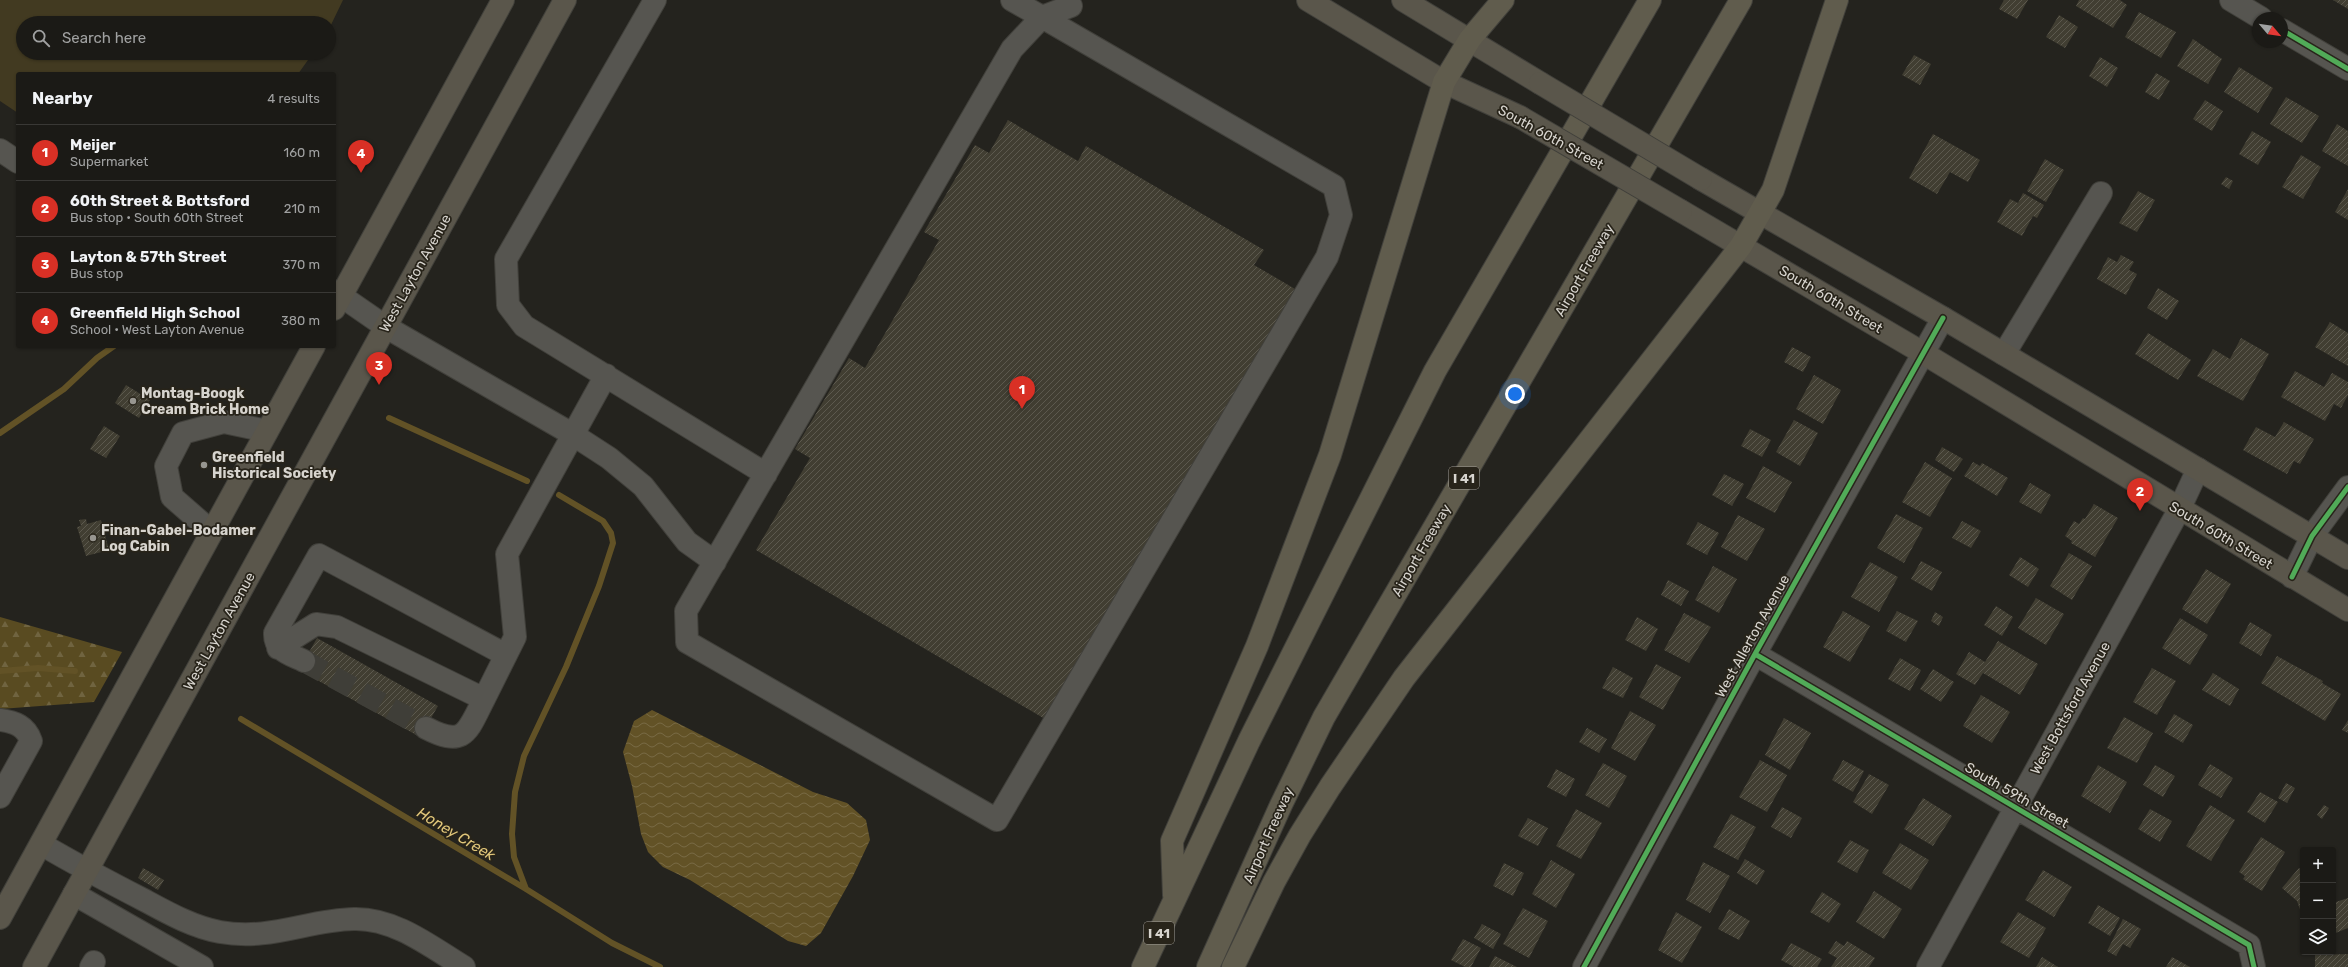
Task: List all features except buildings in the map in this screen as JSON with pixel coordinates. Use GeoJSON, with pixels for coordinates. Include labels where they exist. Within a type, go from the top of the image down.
{"type":"FeatureCollection","features":[{"type":"Feature","properties":{"kind":"highway"},"geometry":{"type":"LineString","coordinates":[[1174,900],[1172,841],[1257,646],[1330,455],[1444,82],[1470,39],[1503,0]]}},
{"type":"Feature","properties":{"kind":"highway","name":"I 41"},"geometry":{"type":"LineString","coordinates":[[1143,967],[1259,721],[1435,371],[1650,0]]}},
{"type":"Feature","properties":{"kind":"highway","name":"Airport Freeway"},"geometry":{"type":"LineString","coordinates":[[1208,967],[1281,805],[1324,718],[1741,0]]}},
{"type":"Feature","properties":{"kind":"highway"},"geometry":{"type":"LineString","coordinates":[[1233,967],[1274,882],[1300,835],[1330,787],[1404,678],[1742,246],[1773,190],[1837,0]]}},
{"type":"Feature","properties":{"kind":"main road"},"geometry":{"type":"LineString","coordinates":[[336,298],[503,0]]}},
{"type":"Feature","properties":{"kind":"main road","name":"West Layton Avenue"},"geometry":{"type":"LineString","coordinates":[[34,967],[565,0]]}},
{"type":"Feature","properties":{"kind":"main road","name":"South 60th Street"},"geometry":{"type":"LineString","coordinates":[[1308,0],[1444,82],[1520,117],[1742,246],[1923,353],[2179,510],[2348,610]]}},
{"type":"Feature","properties":{"kind":"main road"},"geometry":{"type":"LineString","coordinates":[[1403,0],[1701,179],[1761,212],[2004,354],[2348,558]]}},
{"type":"Feature","properties":{"kind":"main road"},"geometry":{"type":"LineString","coordinates":[[0,918],[313,348]]}},
{"type":"Feature","properties":{"kind":"street"},"geometry":{"type":"LineString","coordinates":[[655,0],[506,259],[508,305],[524,326],[766,474]]}},
{"type":"Feature","properties":{"kind":"street"},"geometry":{"type":"LineString","coordinates":[[1012,0],[1042,17],[1334,186],[1341,215],[1327,257],[996,820],[687,642],[686,612],[1012,49],[1042,17],[1074,2]]}},
{"type":"Feature","properties":{"kind":"street"},"geometry":{"type":"LineString","coordinates":[[2230,0],[2252,13]]}},
{"type":"Feature","properties":{"kind":"street"},"geometry":{"type":"LineString","coordinates":[[2288,34],[2348,69]]}},
{"type":"Feature","properties":{"kind":"street"},"geometry":{"type":"LineString","coordinates":[[0,150],[16,161]]}},
{"type":"Feature","properties":{"kind":"street"},"geometry":{"type":"LineString","coordinates":[[2004,354],[2101,193]]}},
{"type":"Feature","properties":{"kind":"street"},"geometry":{"type":"LineString","coordinates":[[336,298],[572,434],[609,458],[644,486],[687,542],[715,562]]}},
{"type":"Feature","properties":{"kind":"street","name":"West Allerton Avenue"},"geometry":{"type":"LineString","coordinates":[[1584,967],[1755,654],[1942,318]]}},
{"type":"Feature","properties":{"kind":"street"},"geometry":{"type":"LineString","coordinates":[[426,728],[445,737],[460,736],[470,727],[515,637],[507,554],[606,375]]}},
{"type":"Feature","properties":{"kind":"street"},"geometry":{"type":"LineString","coordinates":[[212,532],[172,497],[166,466],[183,433],[224,422],[267,431]]}},
{"type":"Feature","properties":{"kind":"street","name":"West Bottsford Avenue"},"geometry":{"type":"LineString","coordinates":[[1928,967],[2179,510],[2198,469]]}},
{"type":"Feature","properties":{"kind":"street"},"geometry":{"type":"LineString","coordinates":[[2292,578],[2312,536],[2348,487]]}},
{"type":"Feature","properties":{"kind":"street"},"geometry":{"type":"LineString","coordinates":[[304,661],[278,648],[274,641],[275,633],[319,555],[506,655]]}},
{"type":"Feature","properties":{"kind":"street"},"geometry":{"type":"LineString","coordinates":[[278,648],[316,624],[337,627],[484,699]]}},
{"type":"Feature","properties":{"kind":"street","name":"South 59th Street"},"geometry":{"type":"LineString","coordinates":[[1755,654],[2249,946],[2254,967]]}},
{"type":"Feature","properties":{"kind":"street"},"geometry":{"type":"LineString","coordinates":[[0,720],[13,722],[28,731],[31,741],[0,797]]}},
{"type":"Feature","properties":{"kind":"street"},"geometry":{"type":"LineString","coordinates":[[41,844],[87,871],[182,920],[219,932],[267,934],[355,919],[390,925],[412,936],[464,967]]}},
{"type":"Feature","properties":{"kind":"street"},"geometry":{"type":"LineString","coordinates":[[74,894],[202,967]]}},
{"type":"Feature","properties":{"kind":"shaded area"},"geometry":{"type":"Polygon","coordinates":[[[0,0],[343,0],[335,16],[16,16],[16,60],[308,60],[299,72],[16,72],[16,112],[0,101],[0,0]]]}},
{"type":"Feature","properties":{"kind":"green space"},"geometry":{"type":"Polygon","coordinates":[[[0,617],[122,652],[94,702],[0,709],[0,617]]]}},
{"type":"Feature","properties":{"kind":"water"},"geometry":{"type":"Polygon","coordinates":[[[652,710],[813,792],[847,803],[866,820],[870,840],[853,876],[821,933],[806,946],[788,941],[690,880],[663,867],[648,852],[641,834],[632,786],[623,752],[634,721],[652,710]]]}},
{"type":"Feature","properties":{"kind":"waterway"},"geometry":{"type":"LineString","coordinates":[[0,433],[64,389],[97,358],[111,348]]}},
{"type":"Feature","properties":{"kind":"waterway"},"geometry":{"type":"LineString","coordinates":[[389,418],[527,481]]}},
{"type":"Feature","properties":{"kind":"waterway"},"geometry":{"type":"LineString","coordinates":[[526,889],[514,857],[512,834],[515,792],[524,756],[566,667],[599,586],[613,543],[611,533],[603,521],[559,495]]}},
{"type":"Feature","properties":{"kind":"waterway","name":"Honey Creek"},"geometry":{"type":"LineString","coordinates":[[0,671],[38,668],[75,671]]}},
{"type":"Feature","properties":{"kind":"waterway","name":"Honey Creek"},"geometry":{"type":"LineString","coordinates":[[241,719],[526,889],[612,943],[660,967]]}},
{"type":"Feature","properties":{"kind":"tunnel"},"geometry":{"type":"LineString","coordinates":[[304,661],[426,728]]}},
{"type":"Feature","properties":{"kind":"cycle path"},"geometry":{"type":"LineString","coordinates":[[2288,34],[2348,69]]}},
{"type":"Feature","properties":{"kind":"cycle path"},"geometry":{"type":"LineString","coordinates":[[1584,967],[1755,654],[1943,318]]}},
{"type":"Feature","properties":{"kind":"cycle path"},"geometry":{"type":"LineString","coordinates":[[2292,577],[2312,536],[2348,487]]}},
{"type":"Feature","properties":{"kind":"cycle path"},"geometry":{"type":"LineString","coordinates":[[1755,654],[2249,945],[2254,967]]}},
{"type":"Feature","properties":{"kind":"place","name":"Greenfield High School"},"geometry":{"type":"Point","coordinates":[361,173]}},
{"type":"Feature","properties":{"kind":"place","name":"Layton & 57th Street"},"geometry":{"type":"Point","coordinates":[379,385]}},
{"type":"Feature","properties":{"kind":"place","name":"Montag-Boogk Cream Brick Home"},"geometry":{"type":"Point","coordinates":[133,401]}},
{"type":"Feature","properties":{"kind":"place","name":"Meijer"},"geometry":{"type":"Point","coordinates":[1022,409]}},
{"type":"Feature","properties":{"kind":"place","name":"Greenfield Historical Society"},"geometry":{"type":"Point","coordinates":[204,465]}},
{"type":"Feature","properties":{"kind":"place","name":"60th Street & Bottsford"},"geometry":{"type":"Point","coordinates":[2140,511]}},
{"type":"Feature","properties":{"kind":"place","name":"Finan-Gabel-Bodamer Log Cabin"},"geometry":{"type":"Point","coordinates":[93,538]}}]}
